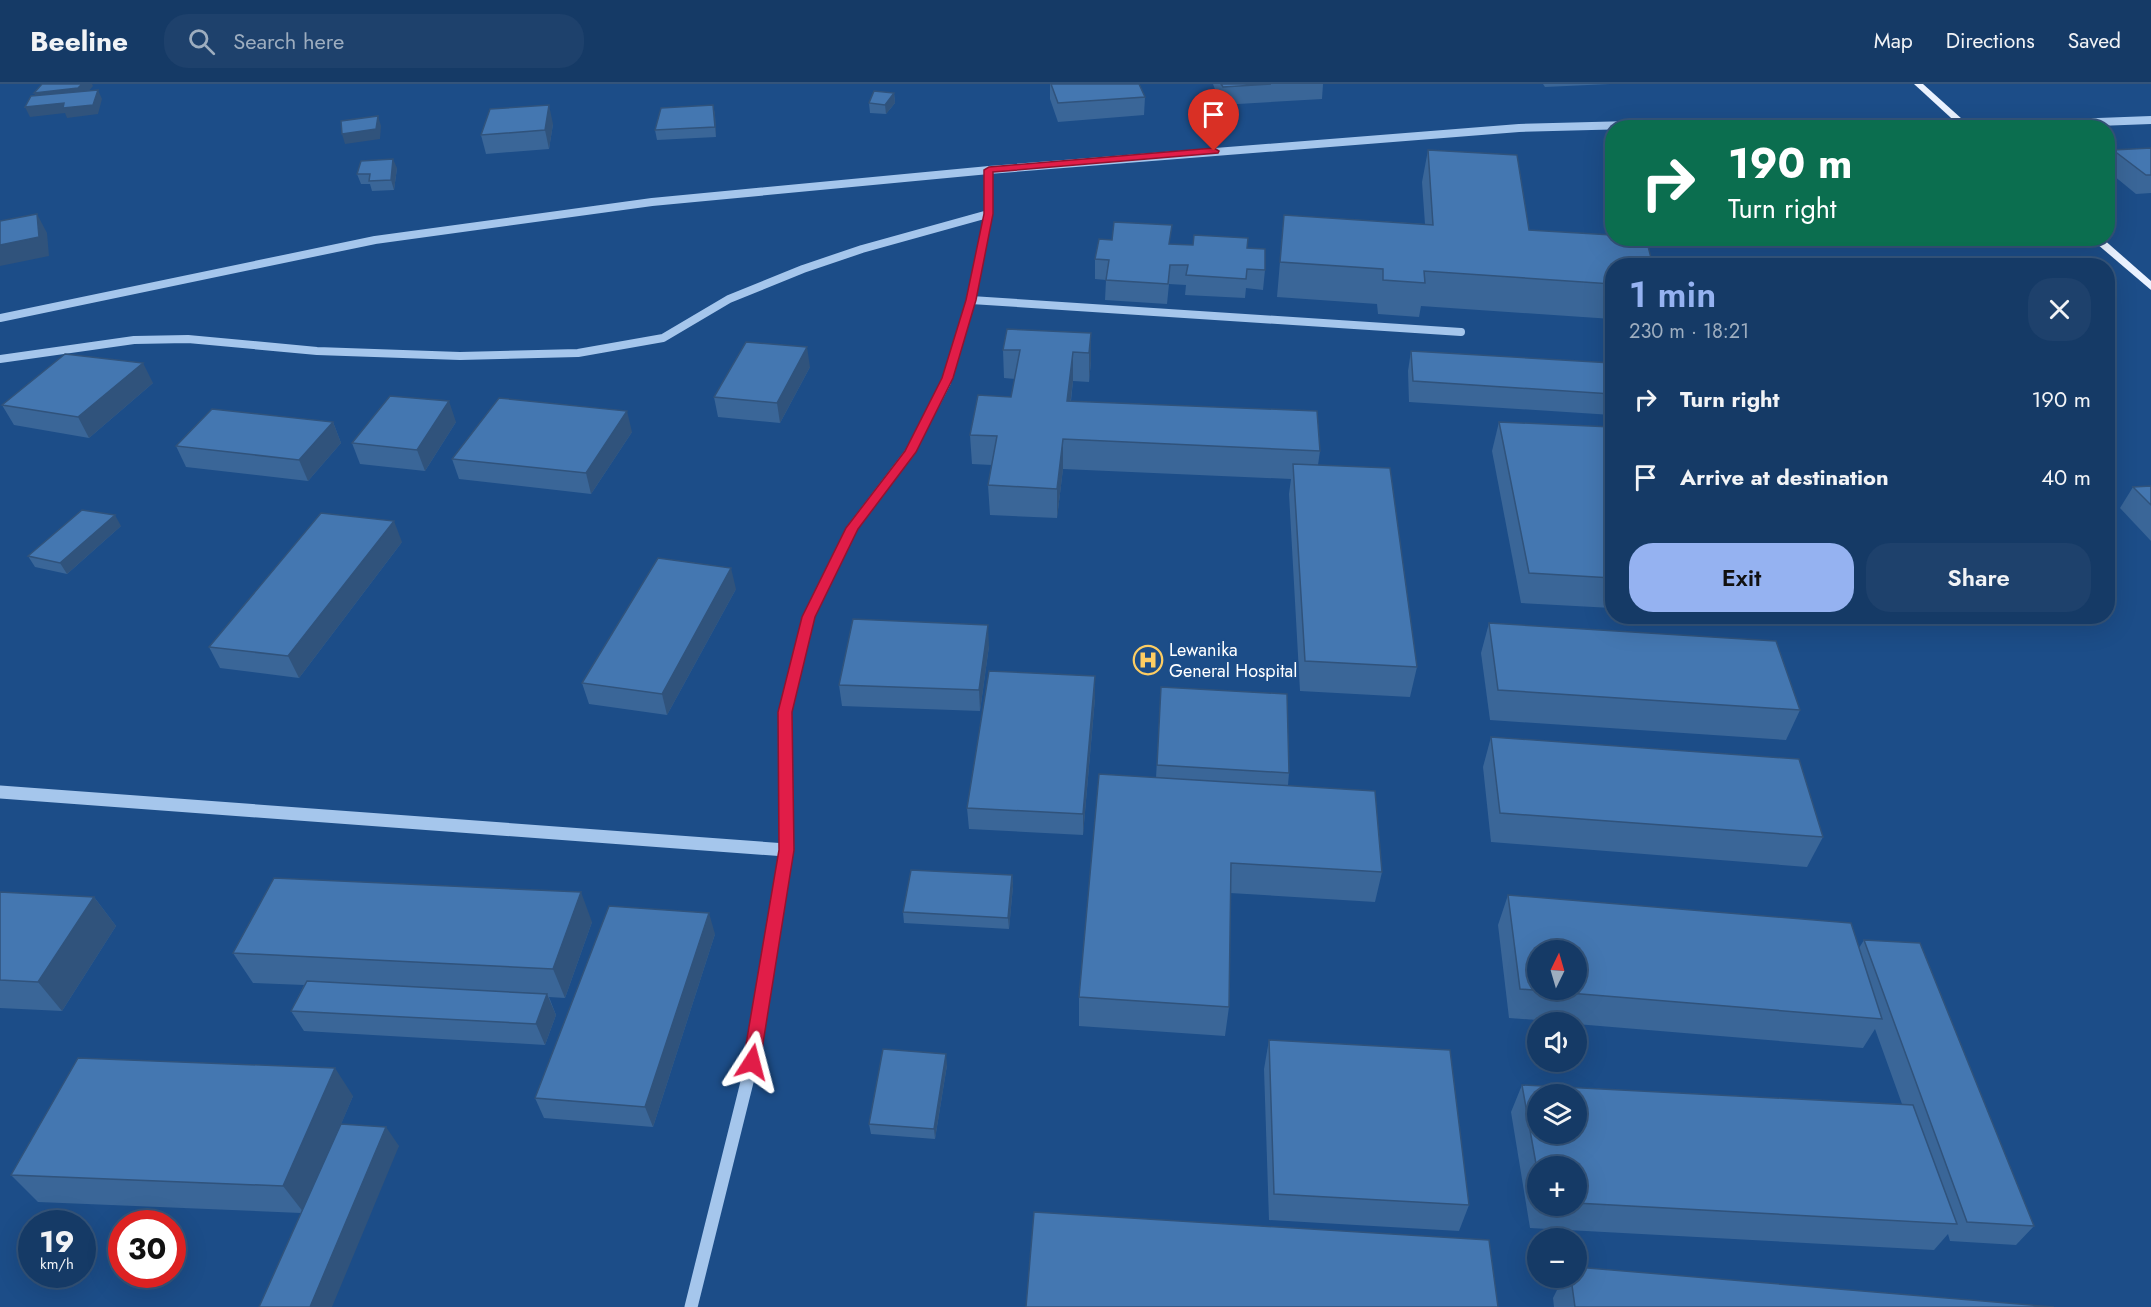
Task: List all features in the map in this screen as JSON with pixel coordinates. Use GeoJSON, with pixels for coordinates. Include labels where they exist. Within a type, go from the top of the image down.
{"type":"FeatureCollection","features":[{"type":"Feature","properties":{"kind":"main road"},"geometry":{"type":"LineString","coordinates":[[1918,84],[1959,120]]}},
{"type":"Feature","properties":{"kind":"main road"},"geometry":{"type":"LineString","coordinates":[[2104,246],[2151,287]]}},
{"type":"Feature","properties":{"kind":"street"},"geometry":{"type":"LineString","coordinates":[[2115,121],[2151,120]]}},
{"type":"Feature","properties":{"kind":"street"},"geometry":{"type":"LineString","coordinates":[[0,318],[375,240],[508,220],[641,204],[989,170],[1520,128],[1605,126]]}},
{"type":"Feature","properties":{"kind":"street"},"geometry":{"type":"LineString","coordinates":[[691,1307],[752,1062],[786,850],[785,712],[809,617],[852,528],[910,452],[948,378],[971,300],[988,214],[989,170]]}},
{"type":"Feature","properties":{"kind":"street"},"geometry":{"type":"LineString","coordinates":[[0,359],[134,340],[188,339],[318,351],[460,356],[578,353],[663,338],[729,299],[803,269],[862,249],[988,214]]}},
{"type":"Feature","properties":{"kind":"street"},"geometry":{"type":"LineString","coordinates":[[971,300],[1461,332]]}},
{"type":"Feature","properties":{"kind":"street"},"geometry":{"type":"LineString","coordinates":[[0,792],[786,850]]}},
{"type":"Feature","properties":{"kind":"building"},"geometry":{"type":"Polygon","coordinates":[[[42,84],[82,84],[78,88],[34,93],[42,84]]]}},
{"type":"Feature","properties":{"kind":"building"},"geometry":{"type":"Polygon","coordinates":[[[1051,84],[1139,84],[1145,97],[1058,103],[1051,84]]]}},
{"type":"Feature","properties":{"kind":"building"},"geometry":{"type":"Polygon","coordinates":[[[1221,84],[1271,84],[1223,87],[1221,84]]]}},
{"type":"Feature","properties":{"kind":"building"},"geometry":{"type":"Polygon","coordinates":[[[98,90],[93,105],[63,108],[64,103],[25,107],[31,96],[98,90]]]}},
{"type":"Feature","properties":{"kind":"building"},"geometry":{"type":"Polygon","coordinates":[[[874,91],[894,93],[885,105],[869,103],[874,91]]]}},
{"type":"Feature","properties":{"kind":"building"},"geometry":{"type":"Polygon","coordinates":[[[549,105],[545,130],[481,135],[490,109],[549,105]]]}},
{"type":"Feature","properties":{"kind":"building"},"geometry":{"type":"Polygon","coordinates":[[[713,105],[715,127],[655,130],[661,108],[713,105]]]}},
{"type":"Feature","properties":{"kind":"building"},"geometry":{"type":"Polygon","coordinates":[[[378,116],[376,129],[342,134],[341,121],[378,116]]]}},
{"type":"Feature","properties":{"kind":"building"},"geometry":{"type":"Polygon","coordinates":[[[2151,148],[2151,175],[2146,175],[2115,150],[2151,148]]]}},
{"type":"Feature","properties":{"kind":"building"},"geometry":{"type":"Polygon","coordinates":[[[1428,150],[1517,155],[1529,230],[1605,235],[1605,246],[1648,246],[1651,258],[1605,258],[1605,284],[1424,271],[1425,283],[1383,280],[1383,269],[1280,262],[1284,215],[1433,225],[1428,150]]]}},
{"type":"Feature","properties":{"kind":"building"},"geometry":{"type":"Polygon","coordinates":[[[393,159],[391,180],[369,181],[370,174],[357,174],[361,161],[393,159]]]}},
{"type":"Feature","properties":{"kind":"building"},"geometry":{"type":"Polygon","coordinates":[[[37,214],[39,237],[0,245],[0,221],[37,214]]]}},
{"type":"Feature","properties":{"kind":"building"},"geometry":{"type":"Polygon","coordinates":[[[1114,222],[1172,225],[1169,244],[1193,245],[1194,235],[1248,238],[1247,248],[1265,249],[1265,270],[1247,269],[1246,279],[1186,275],[1188,265],[1170,265],[1168,284],[1106,280],[1109,260],[1095,259],[1099,239],[1112,240],[1114,222]]]}},
{"type":"Feature","properties":{"kind":"building"},"geometry":{"type":"Polygon","coordinates":[[[1007,329],[1091,333],[1089,353],[1073,352],[1067,401],[1317,411],[1320,451],[1063,439],[1057,489],[988,485],[997,436],[970,435],[978,395],[1011,397],[1020,350],[1003,350],[1007,329]]]}},
{"type":"Feature","properties":{"kind":"building"},"geometry":{"type":"Polygon","coordinates":[[[746,342],[807,347],[777,403],[714,397],[746,342]]]}},
{"type":"Feature","properties":{"kind":"building"},"geometry":{"type":"Polygon","coordinates":[[[1411,351],[1605,363],[1605,394],[1413,381],[1411,351]]]}},
{"type":"Feature","properties":{"kind":"building"},"geometry":{"type":"Polygon","coordinates":[[[65,354],[143,363],[78,417],[2,405],[65,354]]]}},
{"type":"Feature","properties":{"kind":"building"},"geometry":{"type":"Polygon","coordinates":[[[390,396],[449,401],[417,450],[352,443],[390,396]]]}},
{"type":"Feature","properties":{"kind":"building"},"geometry":{"type":"Polygon","coordinates":[[[499,398],[627,411],[586,473],[452,459],[499,398]]]}},
{"type":"Feature","properties":{"kind":"building"},"geometry":{"type":"Polygon","coordinates":[[[212,409],[333,422],[299,460],[176,446],[212,409]]]}},
{"type":"Feature","properties":{"kind":"building"},"geometry":{"type":"Polygon","coordinates":[[[1499,422],[1605,427],[1605,578],[1529,573],[1499,422]]]}},
{"type":"Feature","properties":{"kind":"building"},"geometry":{"type":"Polygon","coordinates":[[[1293,464],[1390,468],[1417,667],[1305,661],[1293,464]]]}},
{"type":"Feature","properties":{"kind":"building"},"geometry":{"type":"Polygon","coordinates":[[[2151,486],[2151,505],[2133,487],[2151,486]]]}},
{"type":"Feature","properties":{"kind":"building"},"geometry":{"type":"Polygon","coordinates":[[[82,510],[115,515],[60,563],[28,556],[82,510]]]}},
{"type":"Feature","properties":{"kind":"building"},"geometry":{"type":"Polygon","coordinates":[[[321,513],[394,521],[288,656],[209,647],[321,513]]]}},
{"type":"Feature","properties":{"kind":"building"},"geometry":{"type":"Polygon","coordinates":[[[658,558],[731,568],[662,694],[582,683],[658,558]]]}},
{"type":"Feature","properties":{"kind":"building"},"geometry":{"type":"Polygon","coordinates":[[[853,619],[988,625],[979,690],[839,685],[853,619]]]}},
{"type":"Feature","properties":{"kind":"building"},"geometry":{"type":"Polygon","coordinates":[[[1489,623],[1776,641],[1800,710],[1498,690],[1489,623]]]}},
{"type":"Feature","properties":{"kind":"building"},"geometry":{"type":"Polygon","coordinates":[[[989,671],[1095,676],[1083,814],[967,808],[989,671]]]}},
{"type":"Feature","properties":{"kind":"building"},"geometry":{"type":"Polygon","coordinates":[[[1161,687],[1287,694],[1289,773],[1157,765],[1161,687]]]}},
{"type":"Feature","properties":{"kind":"building"},"geometry":{"type":"Polygon","coordinates":[[[1491,737],[1799,759],[1823,837],[1500,813],[1491,737]]]}},
{"type":"Feature","properties":{"kind":"building"},"geometry":{"type":"Polygon","coordinates":[[[1099,774],[1375,791],[1382,872],[1231,863],[1229,1007],[1079,997],[1099,774]]]}},
{"type":"Feature","properties":{"kind":"building"},"geometry":{"type":"Polygon","coordinates":[[[911,870],[1012,875],[1008,918],[903,912],[911,870]]]}},
{"type":"Feature","properties":{"kind":"building"},"geometry":{"type":"Polygon","coordinates":[[[274,878],[581,892],[553,969],[233,953],[274,878]]]}},
{"type":"Feature","properties":{"kind":"building"},"geometry":{"type":"Polygon","coordinates":[[[0,892],[94,897],[38,982],[0,980],[0,892]]]}},
{"type":"Feature","properties":{"kind":"building"},"geometry":{"type":"Polygon","coordinates":[[[1508,895],[1851,923],[1882,1019],[1587,995],[1587,940],[1527,940],[1527,990],[1520,989],[1508,895]]]}},
{"type":"Feature","properties":{"kind":"building"},"geometry":{"type":"Polygon","coordinates":[[[609,906],[709,913],[645,1107],[535,1098],[609,906]]]}},
{"type":"Feature","properties":{"kind":"building"},"geometry":{"type":"Polygon","coordinates":[[[1864,940],[1920,943],[2034,1226],[1967,1222],[1864,940]]]}},
{"type":"Feature","properties":{"kind":"building"},"geometry":{"type":"Polygon","coordinates":[[[307,981],[547,994],[536,1024],[291,1011],[307,981]]]}},
{"type":"Feature","properties":{"kind":"building"},"geometry":{"type":"Polygon","coordinates":[[[1269,1040],[1450,1050],[1469,1205],[1274,1194],[1269,1040]]]}},
{"type":"Feature","properties":{"kind":"building"},"geometry":{"type":"Polygon","coordinates":[[[883,1049],[946,1054],[934,1129],[869,1124],[883,1049]]]}},
{"type":"Feature","properties":{"kind":"building"},"geometry":{"type":"Polygon","coordinates":[[[78,1058],[335,1068],[283,1186],[11,1175],[78,1058]]]}},
{"type":"Feature","properties":{"kind":"building"},"geometry":{"type":"Polygon","coordinates":[[[1522,1085],[1527,1085],[1527,1113],[1522,1085]]]}},
{"type":"Feature","properties":{"kind":"building"},"geometry":{"type":"Polygon","coordinates":[[[1587,1088],[1913,1105],[1957,1224],[1587,1204],[1587,1156],[1535,1156],[1532,1144],[1587,1144],[1587,1088]]]}},
{"type":"Feature","properties":{"kind":"building"},"geometry":{"type":"Polygon","coordinates":[[[341,1124],[386,1127],[310,1307],[259,1307],[341,1124]]]}},
{"type":"Feature","properties":{"kind":"building"},"geometry":{"type":"Polygon","coordinates":[[[1034,1212],[1489,1240],[1498,1307],[1026,1307],[1034,1212]]]}},
{"type":"Feature","properties":{"kind":"building"},"geometry":{"type":"Polygon","coordinates":[[[1587,1268],[2054,1307],[1575,1307],[1572,1288],[1587,1288],[1587,1268]]]}},
{"type":"Feature","properties":{"kind":"place","name":"Lewanika General Hospital"},"geometry":{"type":"Point","coordinates":[1148,660]}},
{"type":"Feature","properties":{"kind":"route"},"geometry":{"type":"LineString","coordinates":[[752,1062],[786,850],[785,712],[809,617],[852,528],[910,452],[948,378],[971,300],[988,214],[989,170],[1214,151]]}}]}
